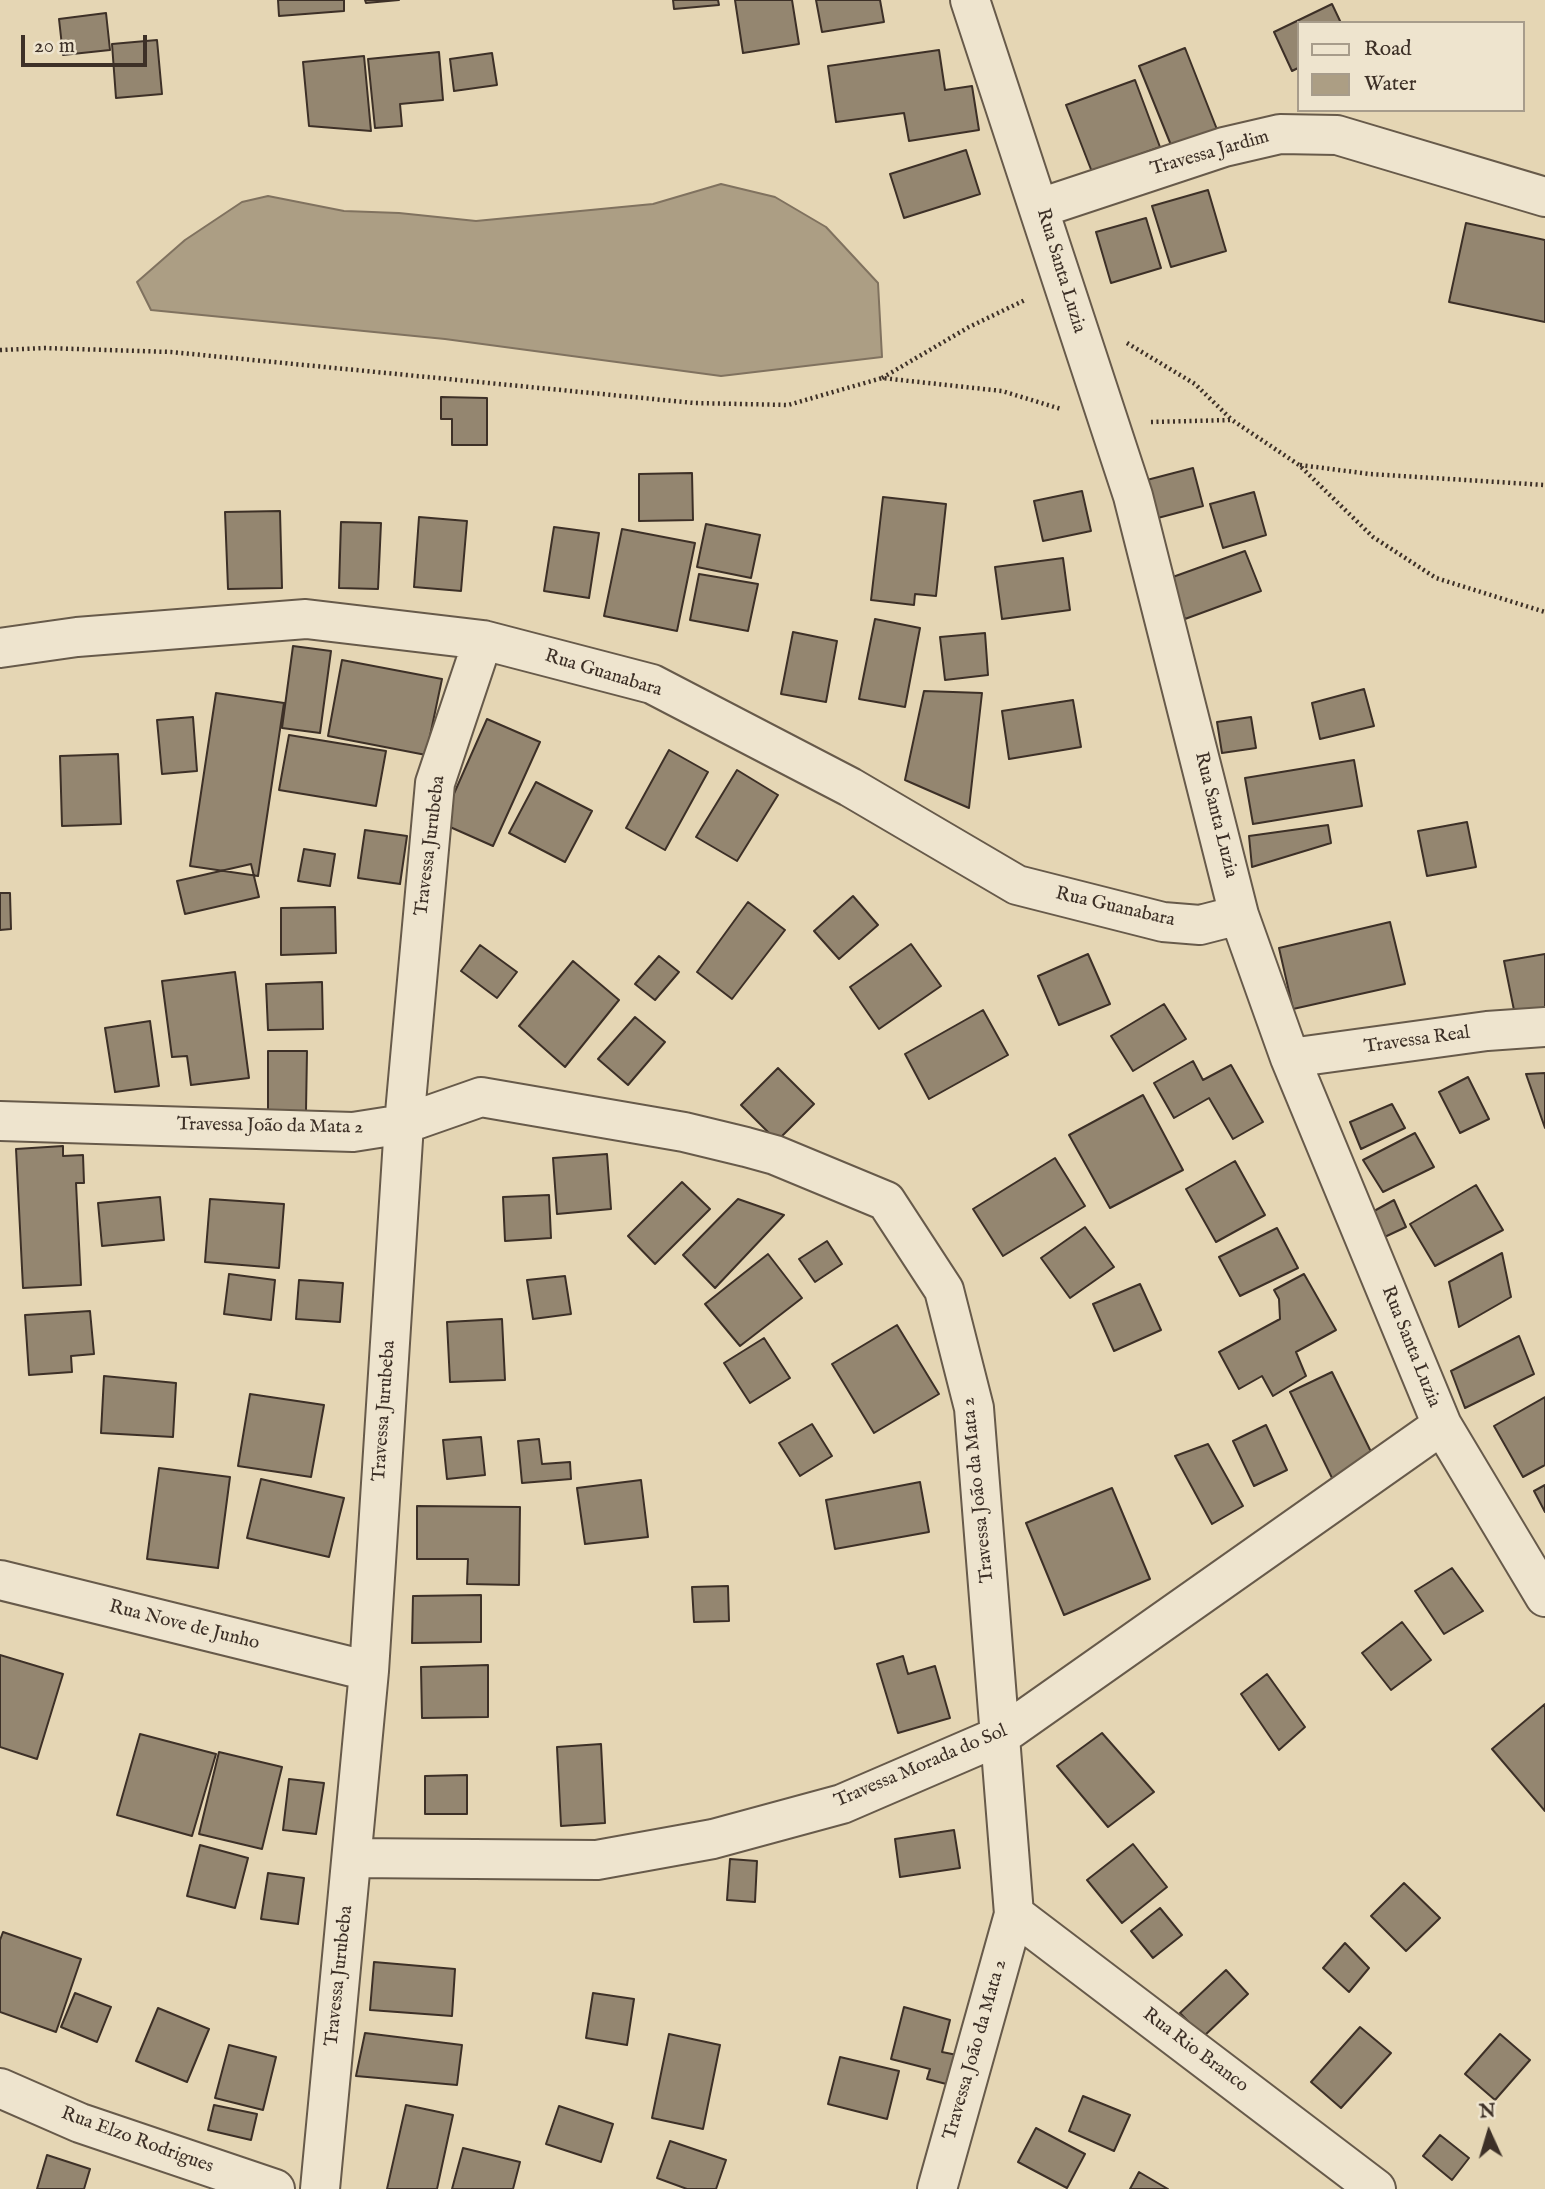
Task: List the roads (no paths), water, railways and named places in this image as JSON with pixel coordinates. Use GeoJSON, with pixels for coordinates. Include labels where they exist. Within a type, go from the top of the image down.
{"type":"FeatureCollection","features":[{"type":"Feature","properties":{"kind":"street","name":"Rua Santa Luzia"},"geometry":{"type":"LineString","coordinates":[[970,0],[1133,496],[1239,915],[1290,1058],[1442,1425],[1545,1597]]}},
{"type":"Feature","properties":{"kind":"street","name":"Travessa Jardim"},"geometry":{"type":"LineString","coordinates":[[1040,208],[1224,147],[1280,134],[1337,135],[1545,197]]}},
{"type":"Feature","properties":{"kind":"street","name":"Rua Guanabara"},"geometry":{"type":"LineString","coordinates":[[0,648],[77,637],[306,619],[483,640],[652,684],[850,787],[1017,885],[1163,922],[1200,925],[1239,915]]}},
{"type":"Feature","properties":{"kind":"street","name":"Travessa Jurubeba"},"geometry":{"type":"LineString","coordinates":[[320,2189],[369,1671],[404,1124],[435,783],[483,640]]}},
{"type":"Feature","properties":{"kind":"street","name":"Travessa Real"},"geometry":{"type":"LineString","coordinates":[[1290,1058],[1486,1031],[1545,1027]]}},
{"type":"Feature","properties":{"kind":"street","name":"Travessa João da Mata 2"},"geometry":{"type":"LineString","coordinates":[[0,1121],[353,1132],[404,1124],[481,1097],[684,1132],[746,1147],[775,1155],[886,1201],[944,1290],[974,1408],[1002,1735],[1014,1914],[937,2189]]}},
{"type":"Feature","properties":{"kind":"street","name":"Travessa Morada do Sol"},"geometry":{"type":"LineString","coordinates":[[352,1858],[597,1860],[713,1839],[842,1804],[1002,1735],[1442,1425]]}},
{"type":"Feature","properties":{"kind":"street","name":"Rua Nove de Junho"},"geometry":{"type":"LineString","coordinates":[[0,1580],[369,1671]]}},
{"type":"Feature","properties":{"kind":"street","name":"Rua Rio Branco"},"geometry":{"type":"LineString","coordinates":[[1014,1914],[1376,2189]]}},
{"type":"Feature","properties":{"kind":"street","name":"Rua Elzo Rodrigues"},"geometry":{"type":"LineString","coordinates":[[0,2088],[80,2123],[275,2189]]}},
{"type":"Feature","properties":{"kind":"water"},"geometry":{"type":"Polygon","coordinates":[[[721,184],[775,197],[826,227],[878,283],[882,357],[721,376],[445,339],[151,310],[137,282],[185,240],[242,202],[268,196],[344,211],[399,213],[476,221],[653,204],[721,184]]]}}]}
